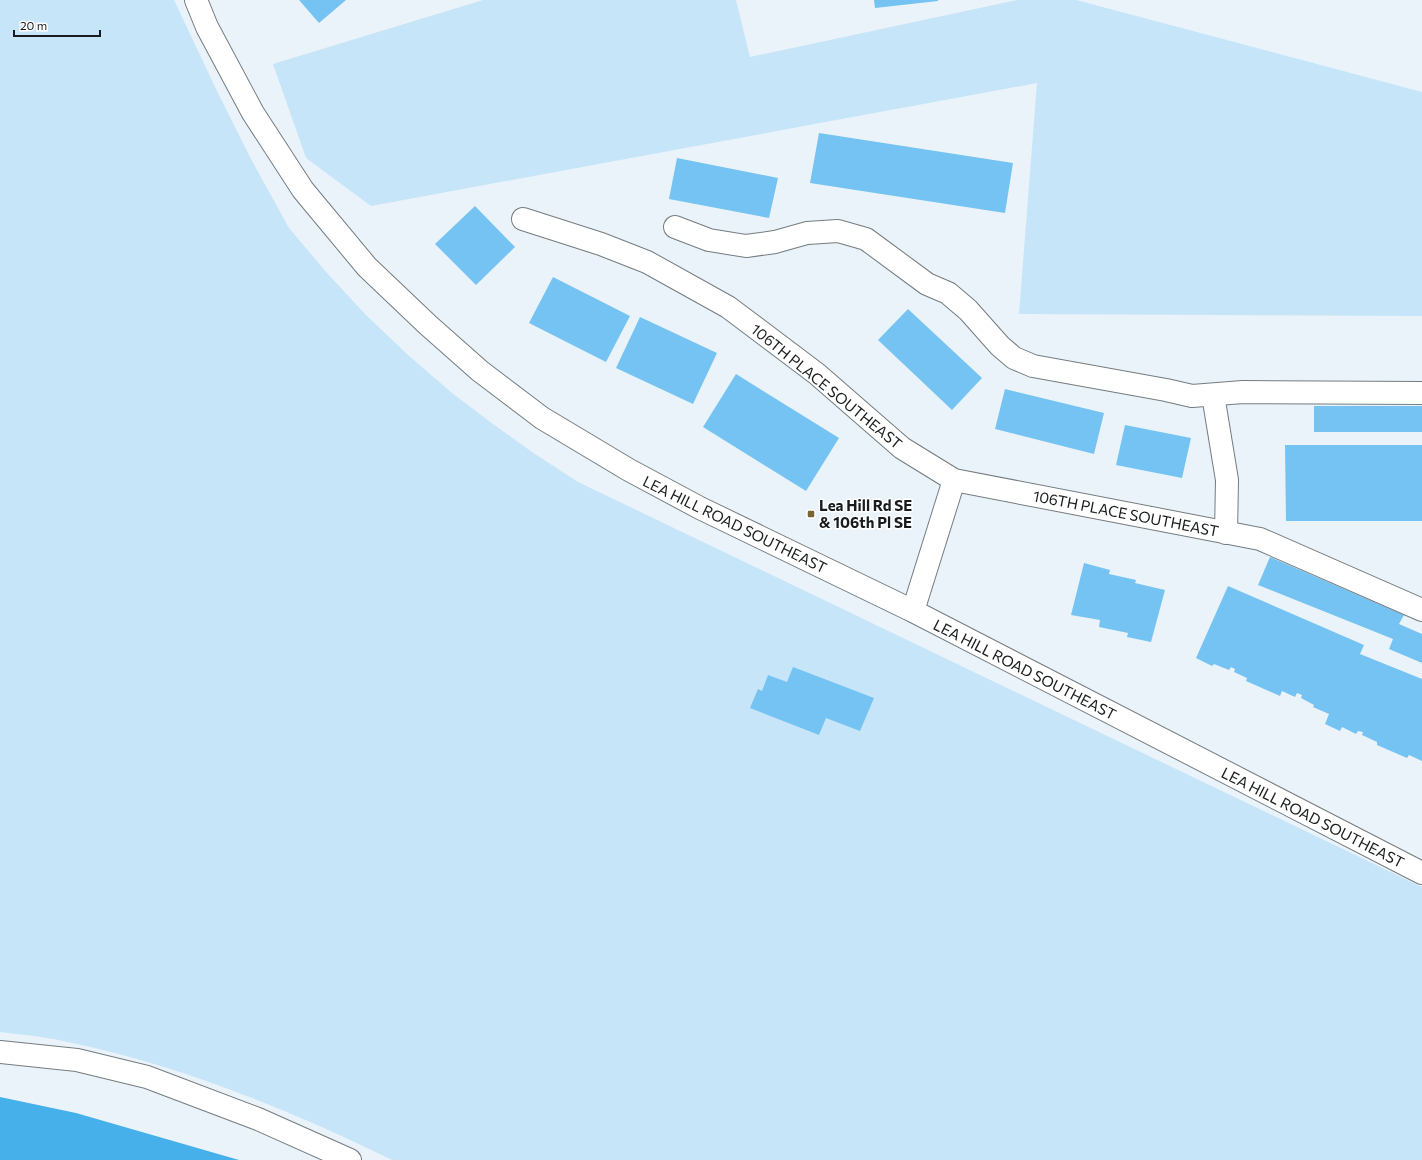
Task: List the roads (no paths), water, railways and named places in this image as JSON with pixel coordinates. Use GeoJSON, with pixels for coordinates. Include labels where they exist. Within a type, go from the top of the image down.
{"type":"FeatureCollection","features":[{"type":"Feature","properties":{"kind":"street","name":"LEA HILL ROAD SOUTHEAST"},"geometry":{"type":"LineString","coordinates":[[196,0],[207,27],[253,113],[303,190],[368,267],[428,325],[480,371],[542,418],[629,470],[700,508],[913,611],[1422,873]]}},
{"type":"Feature","properties":{"kind":"street","name":"106TH PLACE SOUTHEAST"},"geometry":{"type":"LineString","coordinates":[[523,219],[601,244],[647,262],[728,307],[817,374],[902,448],[954,480],[1260,539],[1422,610]]}},
{"type":"Feature","properties":{"kind":"street"},"geometry":{"type":"LineString","coordinates":[[675,227],[709,240],[746,246],[775,242],[806,233],[838,231],[866,239],[927,284],[948,293],[968,310],[1000,346],[1014,358],[1033,366],[1192,396],[1243,392],[1422,393]]}},
{"type":"Feature","properties":{"kind":"street","name":"106TH PLACE SOUTHEAST"},"geometry":{"type":"LineString","coordinates":[[1213,395],[1227,480],[1226,533]]}},
{"type":"Feature","properties":{"kind":"street"},"geometry":{"type":"LineString","coordinates":[[913,611],[954,480]]}},
{"type":"Feature","properties":{"kind":"street"},"geometry":{"type":"LineString","coordinates":[[0,1052],[77,1060],[147,1077],[258,1119],[350,1160]]}},
{"type":"Feature","properties":{"kind":"water"},"geometry":{"type":"Polygon","coordinates":[[[0,1097],[76,1113],[239,1160],[0,1160],[0,1097]]]}},
{"type":"Feature","properties":{"kind":"place","name":"Lea Hill Rd SE & 106th Pl SE"},"geometry":{"type":"Point","coordinates":[811,514]}}]}
